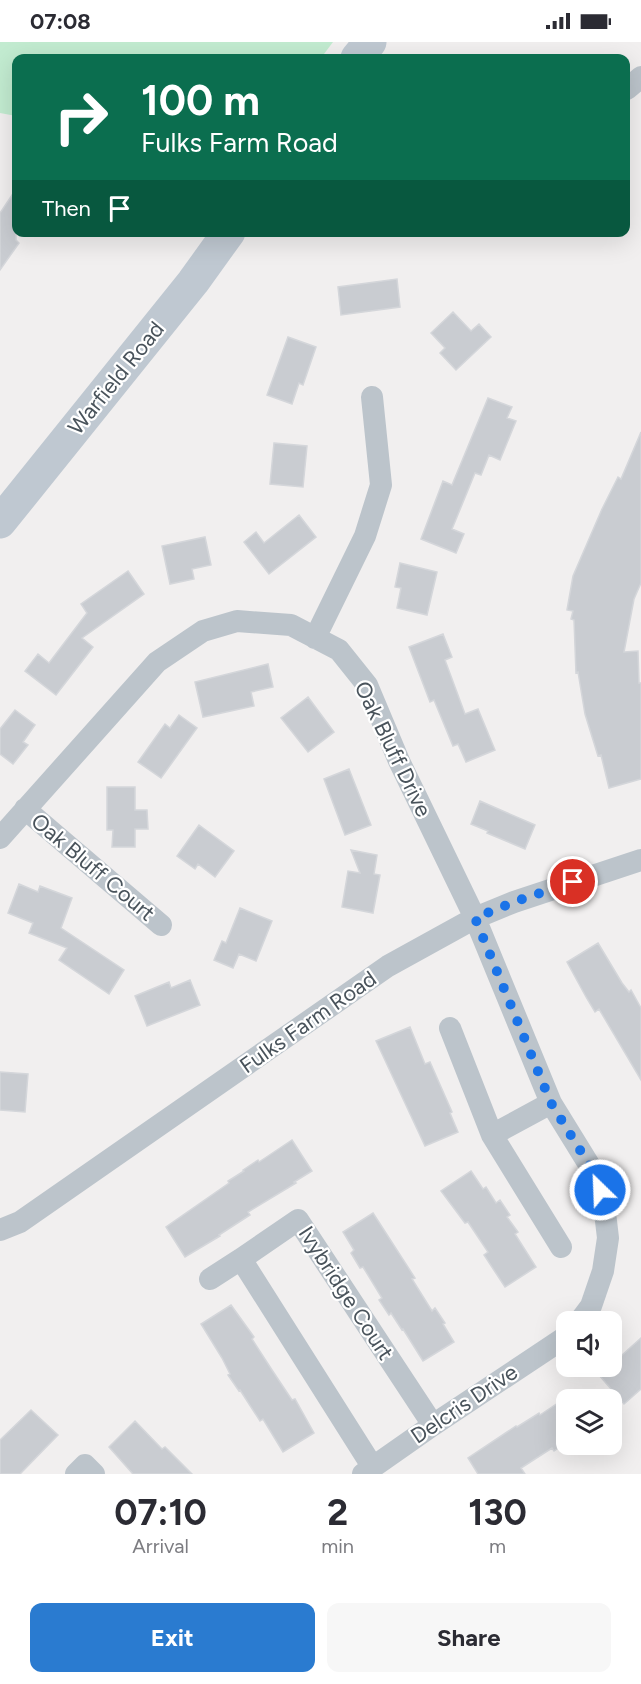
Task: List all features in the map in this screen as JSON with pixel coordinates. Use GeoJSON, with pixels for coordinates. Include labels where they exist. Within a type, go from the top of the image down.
{"type":"FeatureCollection","features":[{"type":"Feature","properties":{"kind":"street"},"geometry":{"type":"LineString","coordinates":[[360,54],[370,42]]}},
{"type":"Feature","properties":{"kind":"street","name":"Warfield Road"},"geometry":{"type":"LineString","coordinates":[[0,522],[193,282],[225,237]]}},
{"type":"Feature","properties":{"kind":"street"},"geometry":{"type":"LineString","coordinates":[[315,638],[365,536],[381,485],[372,397]]}},
{"type":"Feature","properties":{"kind":"street","name":"Oak Bluff Drive"},"geometry":{"type":"LineString","coordinates":[[0,838],[157,662],[203,631],[237,621],[291,625],[339,650],[366,685],[399,761],[475,918]]}},
{"type":"Feature","properties":{"kind":"street","name":"Oak Bluff Court"},"geometry":{"type":"LineString","coordinates":[[25,809],[161,925]]}},
{"type":"Feature","properties":{"kind":"street","name":"Fulks Farm Road"},"geometry":{"type":"LineString","coordinates":[[0,1230],[20,1222],[388,966],[475,918],[514,902],[641,860]]}},
{"type":"Feature","properties":{"kind":"street"},"geometry":{"type":"LineString","coordinates":[[475,918],[551,1103],[596,1176],[604,1204],[608,1238],[603,1271],[587,1311]]}},
{"type":"Feature","properties":{"kind":"street"},"geometry":{"type":"LineString","coordinates":[[450,1028],[492,1135],[561,1247]]}},
{"type":"Feature","properties":{"kind":"street"},"geometry":{"type":"LineString","coordinates":[[492,1135],[551,1103]]}},
{"type":"Feature","properties":{"kind":"street","name":"Ivybridge Court"},"geometry":{"type":"LineString","coordinates":[[210,1279],[298,1220],[433,1425]]}},
{"type":"Feature","properties":{"kind":"street"},"geometry":{"type":"LineString","coordinates":[[241,1258],[367,1470]]}},
{"type":"Feature","properties":{"kind":"street","name":"Delcris Drive"},"geometry":{"type":"LineString","coordinates":[[367,1470],[556,1343]]}},
{"type":"Feature","properties":{"kind":"street"},"geometry":{"type":"LineString","coordinates":[[76,1474],[85,1465],[94,1474]]}},
{"type":"Feature","properties":{"kind":"green space"},"geometry":{"type":"Polygon","coordinates":[[[0,42],[333,42],[324,54],[12,54],[12,115],[0,113],[0,42]]]}},
{"type":"Feature","properties":{"kind":"building"},"geometry":{"type":"Polygon","coordinates":[[[12,195],[12,237],[16,237],[19,243],[0,270],[0,213],[12,195]]]}},
{"type":"Feature","properties":{"kind":"building"},"geometry":{"type":"Polygon","coordinates":[[[397,279],[400,307],[341,315],[338,287],[397,279]]]}},
{"type":"Feature","properties":{"kind":"building"},"geometry":{"type":"Polygon","coordinates":[[[453,312],[471,331],[479,324],[491,337],[456,370],[440,353],[445,348],[431,333],[453,312]]]}},
{"type":"Feature","properties":{"kind":"building"},"geometry":{"type":"Polygon","coordinates":[[[288,337],[316,347],[303,385],[299,383],[292,404],[267,395],[288,337]]]}},
{"type":"Feature","properties":{"kind":"building"},"geometry":{"type":"Polygon","coordinates":[[[488,398],[512,407],[507,418],[516,421],[500,460],[489,455],[481,475],[475,473],[452,529],[464,534],[456,553],[421,539],[443,481],[452,485],[488,398]]]}},
{"type":"Feature","properties":{"kind":"building"},"geometry":{"type":"Polygon","coordinates":[[[641,432],[641,583],[634,599],[624,652],[638,651],[639,683],[641,683],[641,779],[609,788],[601,755],[598,756],[585,714],[578,672],[576,673],[574,620],[571,619],[573,611],[567,610],[573,576],[602,509],[618,477],[621,479],[641,432]]]}},
{"type":"Feature","properties":{"kind":"building"},"geometry":{"type":"Polygon","coordinates":[[[274,443],[307,446],[303,487],[270,484],[274,443]]]}},
{"type":"Feature","properties":{"kind":"building"},"geometry":{"type":"Polygon","coordinates":[[[299,515],[316,537],[269,574],[244,542],[256,532],[264,543],[299,515]]]}},
{"type":"Feature","properties":{"kind":"building"},"geometry":{"type":"Polygon","coordinates":[[[205,537],[211,565],[192,569],[194,579],[170,584],[162,546],[205,537]]]}},
{"type":"Feature","properties":{"kind":"building"},"geometry":{"type":"Polygon","coordinates":[[[400,563],[437,572],[427,615],[397,608],[401,588],[395,587],[400,563]]]}},
{"type":"Feature","properties":{"kind":"building"},"geometry":{"type":"Polygon","coordinates":[[[128,571],[144,594],[82,638],[93,647],[56,695],[25,671],[38,654],[49,663],[87,613],[81,604],[128,571]]]}},
{"type":"Feature","properties":{"kind":"building"},"geometry":{"type":"Polygon","coordinates":[[[443,634],[452,657],[445,660],[465,714],[478,709],[495,750],[466,762],[458,744],[453,746],[434,700],[430,702],[409,647],[443,634]]]}},
{"type":"Feature","properties":{"kind":"building"},"geometry":{"type":"Polygon","coordinates":[[[268,664],[273,687],[251,692],[254,706],[203,717],[195,682],[268,664]]]}},
{"type":"Feature","properties":{"kind":"building"},"geometry":{"type":"Polygon","coordinates":[[[308,697],[334,732],[308,752],[281,718],[308,697]]]}},
{"type":"Feature","properties":{"kind":"building"},"geometry":{"type":"Polygon","coordinates":[[[15,710],[35,725],[23,742],[28,745],[13,764],[0,754],[0,729],[15,710]]]}},
{"type":"Feature","properties":{"kind":"building"},"geometry":{"type":"Polygon","coordinates":[[[179,715],[197,728],[161,778],[138,762],[165,724],[170,728],[179,715]]]}},
{"type":"Feature","properties":{"kind":"building"},"geometry":{"type":"Polygon","coordinates":[[[349,769],[371,825],[345,835],[324,779],[349,769]]]}},
{"type":"Feature","properties":{"kind":"building"},"geometry":{"type":"Polygon","coordinates":[[[107,787],[135,787],[135,810],[147,810],[148,829],[135,829],[135,847],[112,847],[113,830],[107,830],[107,787]]]}},
{"type":"Feature","properties":{"kind":"building"},"geometry":{"type":"Polygon","coordinates":[[[480,801],[535,825],[525,849],[471,824],[480,801]]]}},
{"type":"Feature","properties":{"kind":"building"},"geometry":{"type":"Polygon","coordinates":[[[199,825],[234,851],[215,877],[198,864],[195,869],[177,856],[199,825]]]}},
{"type":"Feature","properties":{"kind":"building"},"geometry":{"type":"Polygon","coordinates":[[[351,850],[377,855],[374,874],[380,875],[373,913],[342,907],[348,871],[360,873],[351,850]]]}},
{"type":"Feature","properties":{"kind":"building"},"geometry":{"type":"Polygon","coordinates":[[[19,884],[38,892],[40,886],[72,898],[61,928],[124,970],[109,994],[59,960],[67,948],[29,933],[33,923],[8,913],[19,884]]]}},
{"type":"Feature","properties":{"kind":"building"},"geometry":{"type":"Polygon","coordinates":[[[240,908],[272,921],[256,961],[239,954],[233,968],[214,960],[222,941],[226,943],[240,908]]]}},
{"type":"Feature","properties":{"kind":"building"},"geometry":{"type":"Polygon","coordinates":[[[598,943],[622,983],[629,992],[631,990],[641,1008],[641,1080],[599,1009],[595,1012],[567,962],[598,943]]]}},
{"type":"Feature","properties":{"kind":"building"},"geometry":{"type":"Polygon","coordinates":[[[190,980],[200,1005],[147,1026],[135,996],[169,982],[171,988],[190,980]]]}},
{"type":"Feature","properties":{"kind":"building"},"geometry":{"type":"Polygon","coordinates":[[[410,1027],[425,1064],[430,1062],[452,1112],[450,1113],[458,1132],[425,1146],[376,1041],[410,1027]]]}},
{"type":"Feature","properties":{"kind":"building"},"geometry":{"type":"Polygon","coordinates":[[[0,1072],[28,1074],[25,1112],[0,1110],[0,1072]]]}},
{"type":"Feature","properties":{"kind":"building"},"geometry":{"type":"Polygon","coordinates":[[[292,1140],[312,1171],[248,1212],[250,1215],[220,1236],[185,1257],[166,1227],[229,1183],[228,1181],[243,1170],[292,1140]]]}},
{"type":"Feature","properties":{"kind":"building"},"geometry":{"type":"Polygon","coordinates":[[[471,1171],[483,1189],[486,1187],[496,1203],[500,1200],[510,1215],[507,1217],[518,1232],[515,1234],[536,1267],[505,1287],[484,1255],[488,1252],[468,1222],[465,1223],[441,1191],[471,1171]]]}},
{"type":"Feature","properties":{"kind":"building"},"geometry":{"type":"Polygon","coordinates":[[[373,1213],[415,1278],[412,1279],[432,1311],[435,1308],[445,1323],[443,1324],[454,1342],[423,1361],[403,1329],[391,1313],[389,1315],[379,1300],[382,1298],[363,1267],[360,1268],[351,1253],[354,1250],[343,1232],[373,1213]]]}},
{"type":"Feature","properties":{"kind":"building"},"geometry":{"type":"Polygon","coordinates":[[[231,1305],[254,1337],[252,1339],[292,1400],[295,1399],[314,1433],[283,1452],[263,1419],[260,1421],[228,1375],[230,1374],[222,1358],[201,1324],[231,1305]]]}},
{"type":"Feature","properties":{"kind":"building"},"geometry":{"type":"Polygon","coordinates":[[[641,1338],[641,1389],[624,1404],[622,1389],[611,1389],[601,1377],[622,1377],[622,1355],[641,1338]]]}},
{"type":"Feature","properties":{"kind":"building"},"geometry":{"type":"Polygon","coordinates":[[[556,1404],[556,1450],[554,1451],[552,1448],[521,1468],[525,1474],[478,1474],[468,1458],[516,1426],[539,1413],[540,1415],[556,1404]]]}},
{"type":"Feature","properties":{"kind":"building"},"geometry":{"type":"Polygon","coordinates":[[[31,1410],[58,1435],[20,1474],[0,1474],[0,1440],[31,1410]]]}},
{"type":"Feature","properties":{"kind":"building"},"geometry":{"type":"Polygon","coordinates":[[[135,1421],[162,1449],[165,1447],[192,1474],[133,1474],[109,1447],[135,1421]]]}},
{"type":"Feature","properties":{"kind":"route"},"geometry":{"type":"LineString","coordinates":[[573,882],[475,918],[551,1103],[596,1176],[600,1190]]}}]}
